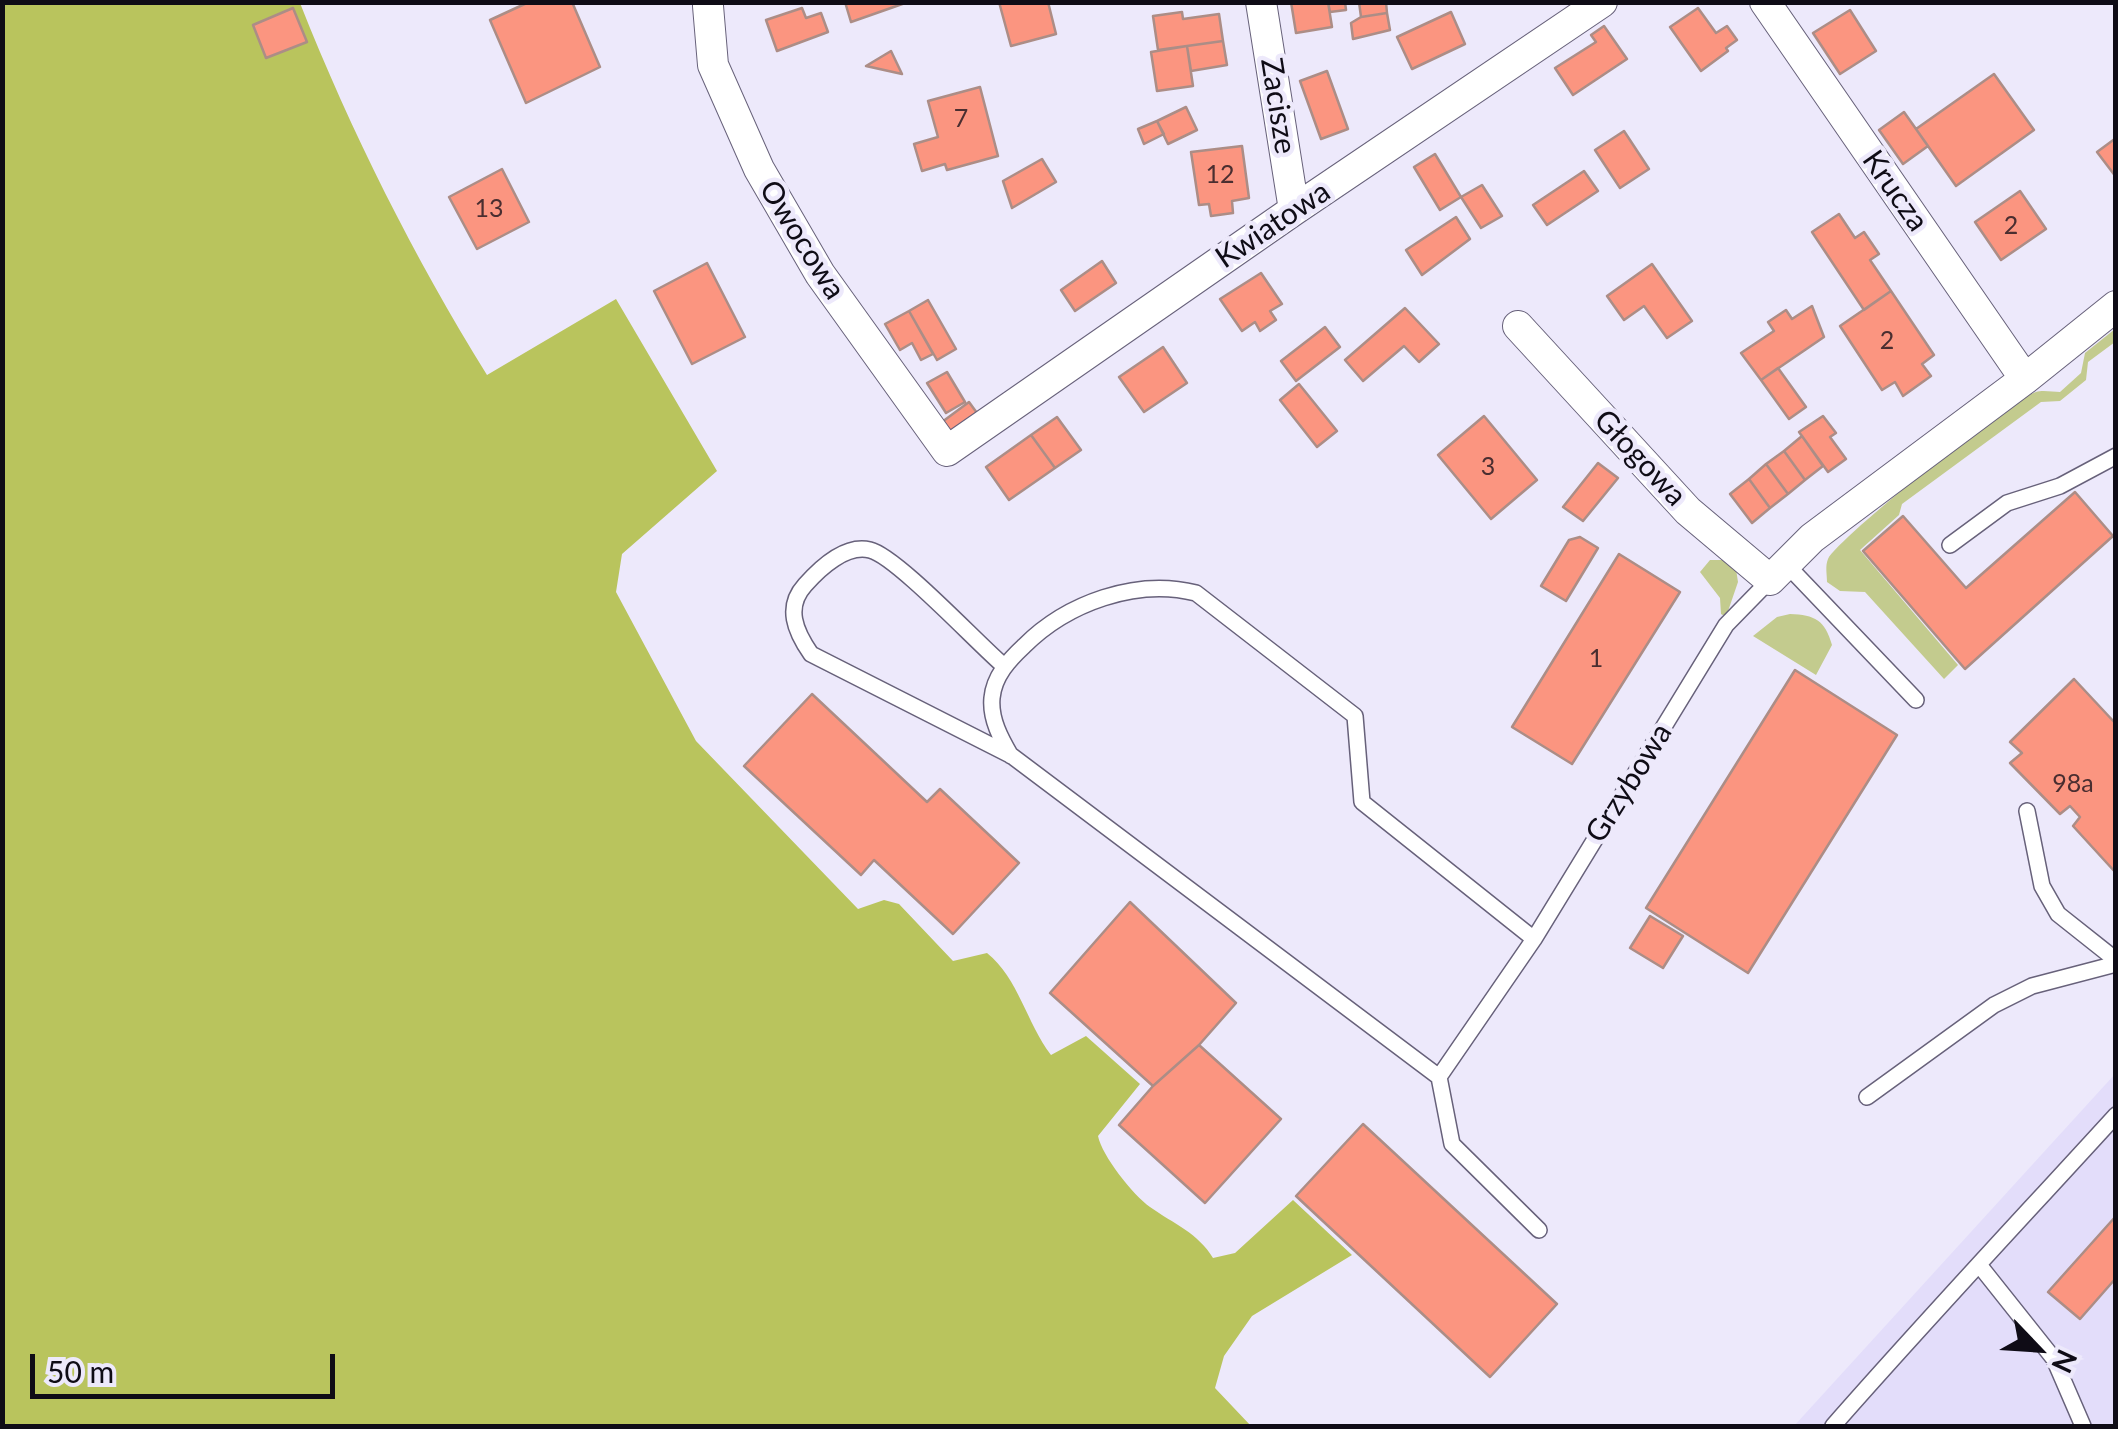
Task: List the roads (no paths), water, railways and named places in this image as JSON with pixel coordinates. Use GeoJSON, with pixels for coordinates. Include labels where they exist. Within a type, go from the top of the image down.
{"type":"FeatureCollection","features":[{"type":"Feature","properties":{"kind":"street","name":"Zacisze"},"geometry":{"type":"LineString","coordinates":[[1262,2],[1294,210]]}},
{"type":"Feature","properties":{"kind":"street","name":"Kwiatowa"},"geometry":{"type":"LineString","coordinates":[[947,451],[1602,2]]}},
{"type":"Feature","properties":{"kind":"street","name":"Krucza"},"geometry":{"type":"LineString","coordinates":[[1764,2],[2025,379]]}},
{"type":"Feature","properties":{"kind":"street","name":"Owocowa"},"geometry":{"type":"LineString","coordinates":[[713,4],[713,65],[758,169],[820,274],[947,451]]}},
{"type":"Feature","properties":{"kind":"street","name":"Grzybowa"},"geometry":{"type":"LineString","coordinates":[[1778,572],[1812,538],[2116,306]]}},
{"type":"Feature","properties":{"kind":"street","name":"Głogowa"},"geometry":{"type":"LineString","coordinates":[[1518,326],[1688,511],[1778,572]]}},
{"type":"Feature","properties":{"kind":"lane"},"geometry":{"type":"LineString","coordinates":[[1950,545],[2007,503],[2060,486],[2116,456]]}},
{"type":"Feature","properties":{"kind":"lane"},"geometry":{"type":"LineString","coordinates":[[1004,666],[886,558],[869,549],[844,552],[806,583],[793,600],[793,616],[801,640],[811,654],[1012,756],[1438,1077],[1452,1144],[1539,1230]]}},
{"type":"Feature","properties":{"kind":"lane"},"geometry":{"type":"LineString","coordinates":[[1778,572],[1916,700]]}},
{"type":"Feature","properties":{"kind":"lane","name":"Grzybowa"},"geometry":{"type":"LineString","coordinates":[[1438,1077],[1534,938],[1726,625],[1778,572]]}},
{"type":"Feature","properties":{"kind":"lane"},"geometry":{"type":"LineString","coordinates":[[1012,756],[994,720],[992,696],[1004,666],[1037,632],[1079,606],[1136,590],[1172,587],[1196,593],[1354,716],[1362,802],[1534,938]]}},
{"type":"Feature","properties":{"kind":"lane"},"geometry":{"type":"LineString","coordinates":[[2027,811],[2042,886],[2058,914],[2116,962]]}},
{"type":"Feature","properties":{"kind":"lane"},"geometry":{"type":"LineString","coordinates":[[1866,1097],[1994,1005],[2032,986],[2116,962]]}},
{"type":"Feature","properties":{"kind":"lane"},"geometry":{"type":"LineString","coordinates":[[1833,1426],[1914,1332],[1980,1266],[2116,1115]]}},
{"type":"Feature","properties":{"kind":"lane"},"geometry":{"type":"LineString","coordinates":[[1980,1266],[2054,1359],[2083,1426]]}}]}
